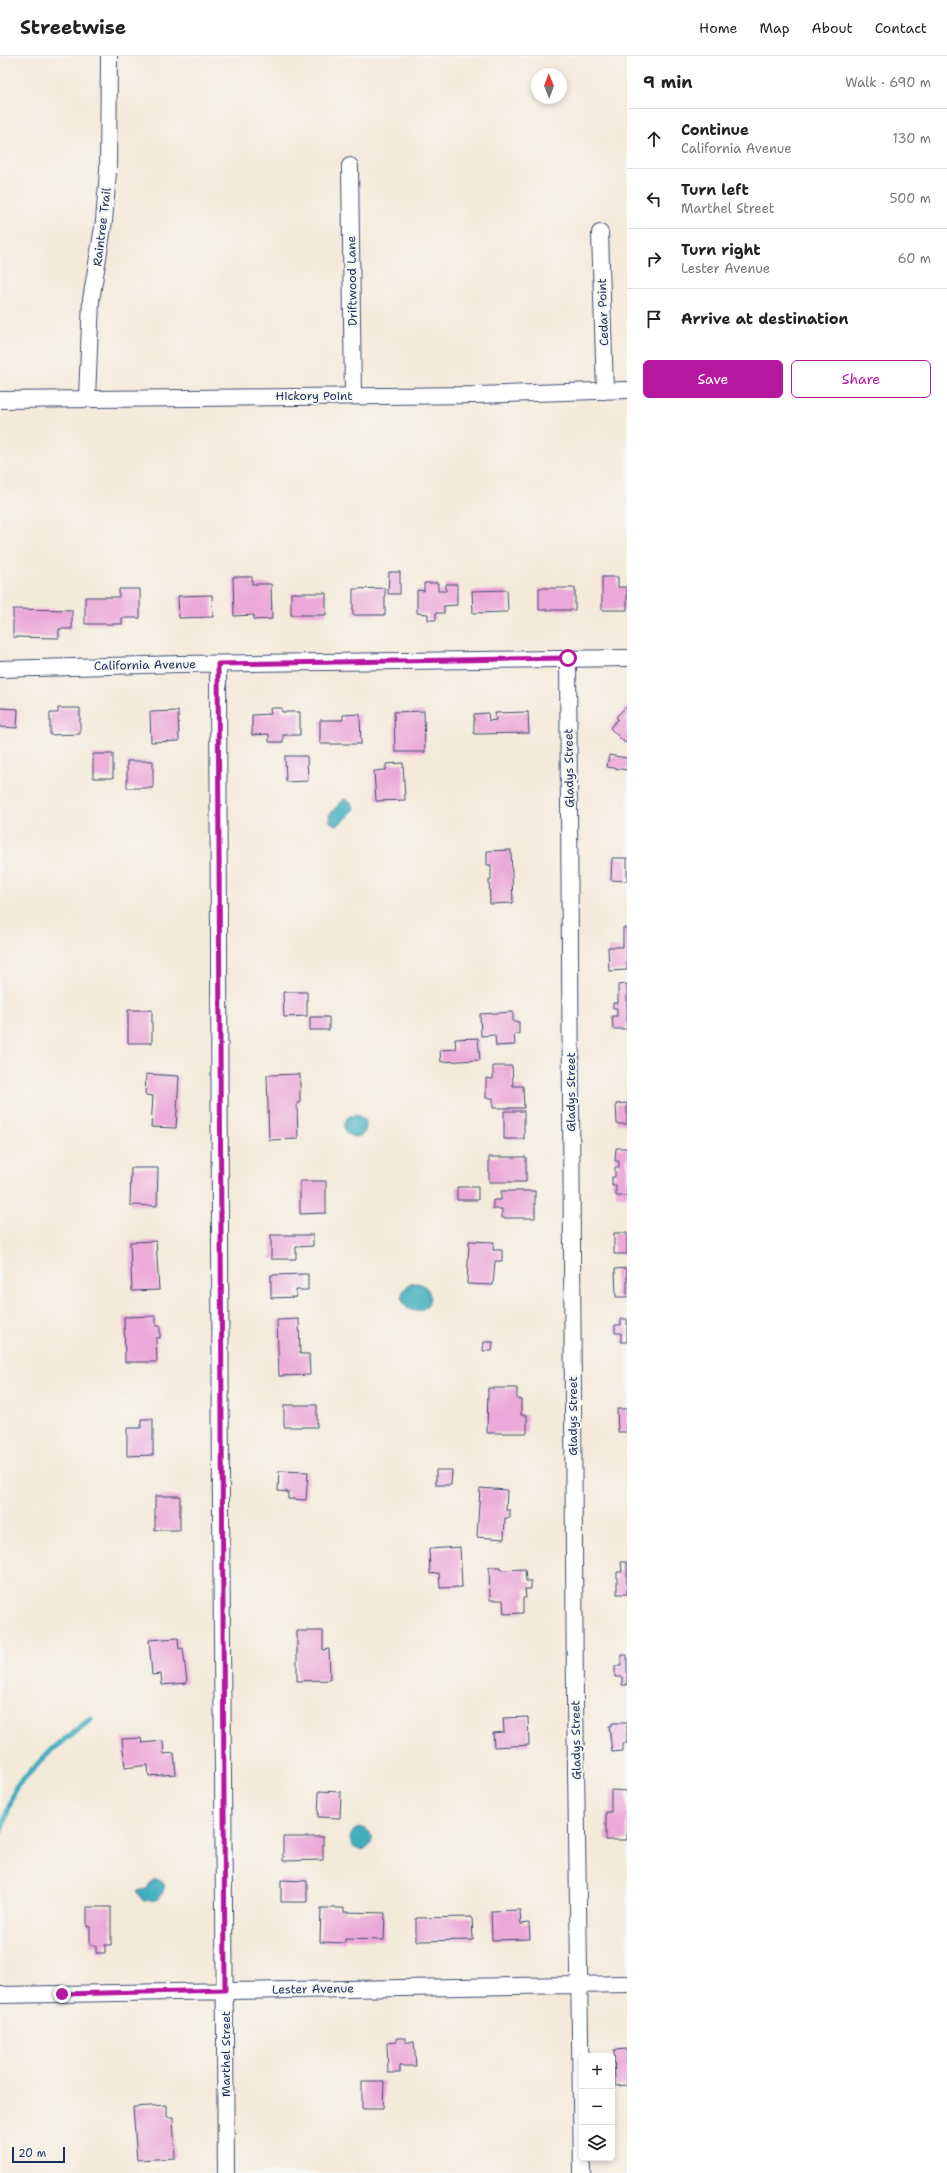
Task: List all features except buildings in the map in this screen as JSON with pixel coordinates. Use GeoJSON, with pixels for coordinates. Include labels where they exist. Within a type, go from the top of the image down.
{"type":"FeatureCollection","features":[{"type":"Feature","properties":{"kind":"street","name":"Raintree Trail"},"geometry":{"type":"LineString","coordinates":[[87,398],[91,300],[104,221],[108,172],[109,56]]}},
{"type":"Feature","properties":{"kind":"street","name":"Driftwood Lane"},"geometry":{"type":"LineString","coordinates":[[350,166],[353,396]]}},
{"type":"Feature","properties":{"kind":"street","name":"Cedar Point"},"geometry":{"type":"LineString","coordinates":[[600,233],[605,391]]}},
{"type":"Feature","properties":{"kind":"street","name":"Hickory Point"},"geometry":{"type":"LineString","coordinates":[[0,400],[476,395],[627,390]]}},
{"type":"Feature","properties":{"kind":"street","name":"Gladys Street"},"geometry":{"type":"LineString","coordinates":[[568,658],[575,1692],[582,2173]]}},
{"type":"Feature","properties":{"kind":"street","name":"California Avenue"},"geometry":{"type":"LineString","coordinates":[[0,669],[627,658]]}},
{"type":"Feature","properties":{"kind":"street","name":"Marthel Street"},"geometry":{"type":"LineString","coordinates":[[218,664],[226,2173]]}},
{"type":"Feature","properties":{"kind":"street","name":"Lester Avenue"},"geometry":{"type":"LineString","coordinates":[[0,1995],[627,1984]]}},
{"type":"Feature","properties":{"kind":"water"},"geometry":{"type":"Polygon","coordinates":[[[344,799],[351,802],[354,808],[343,821],[335,825],[330,822],[329,815],[344,799]]]}},
{"type":"Feature","properties":{"kind":"water"},"geometry":{"type":"Polygon","coordinates":[[[355,1115],[359,1116],[365,1122],[365,1130],[359,1136],[355,1137],[351,1136],[345,1130],[344,1126],[345,1122],[351,1116],[355,1115]]]}},
{"type":"Feature","properties":{"kind":"water"},"geometry":{"type":"Polygon","coordinates":[[[416,1283],[426,1287],[430,1297],[426,1307],[416,1311],[406,1307],[402,1297],[406,1287],[416,1283]]]}},
{"type":"Feature","properties":{"kind":"water"},"geometry":{"type":"Polygon","coordinates":[[[361,1828],[369,1831],[372,1839],[369,1847],[361,1850],[353,1847],[350,1839],[353,1831],[361,1828]]]}},
{"type":"Feature","properties":{"kind":"water"},"geometry":{"type":"Polygon","coordinates":[[[153,1880],[160,1880],[165,1885],[163,1892],[157,1900],[143,1901],[137,1892],[139,1890],[147,1889],[153,1880]]]}},
{"type":"Feature","properties":{"kind":"waterway"},"geometry":{"type":"LineString","coordinates":[[0,1833],[16,1787],[51,1750],[91,1719]]}},
{"type":"Feature","properties":{"kind":"route"},"geometry":{"type":"LineString","coordinates":[[62,1994],[225,1990],[221,1510],[218,664],[568,658]]}}]}
